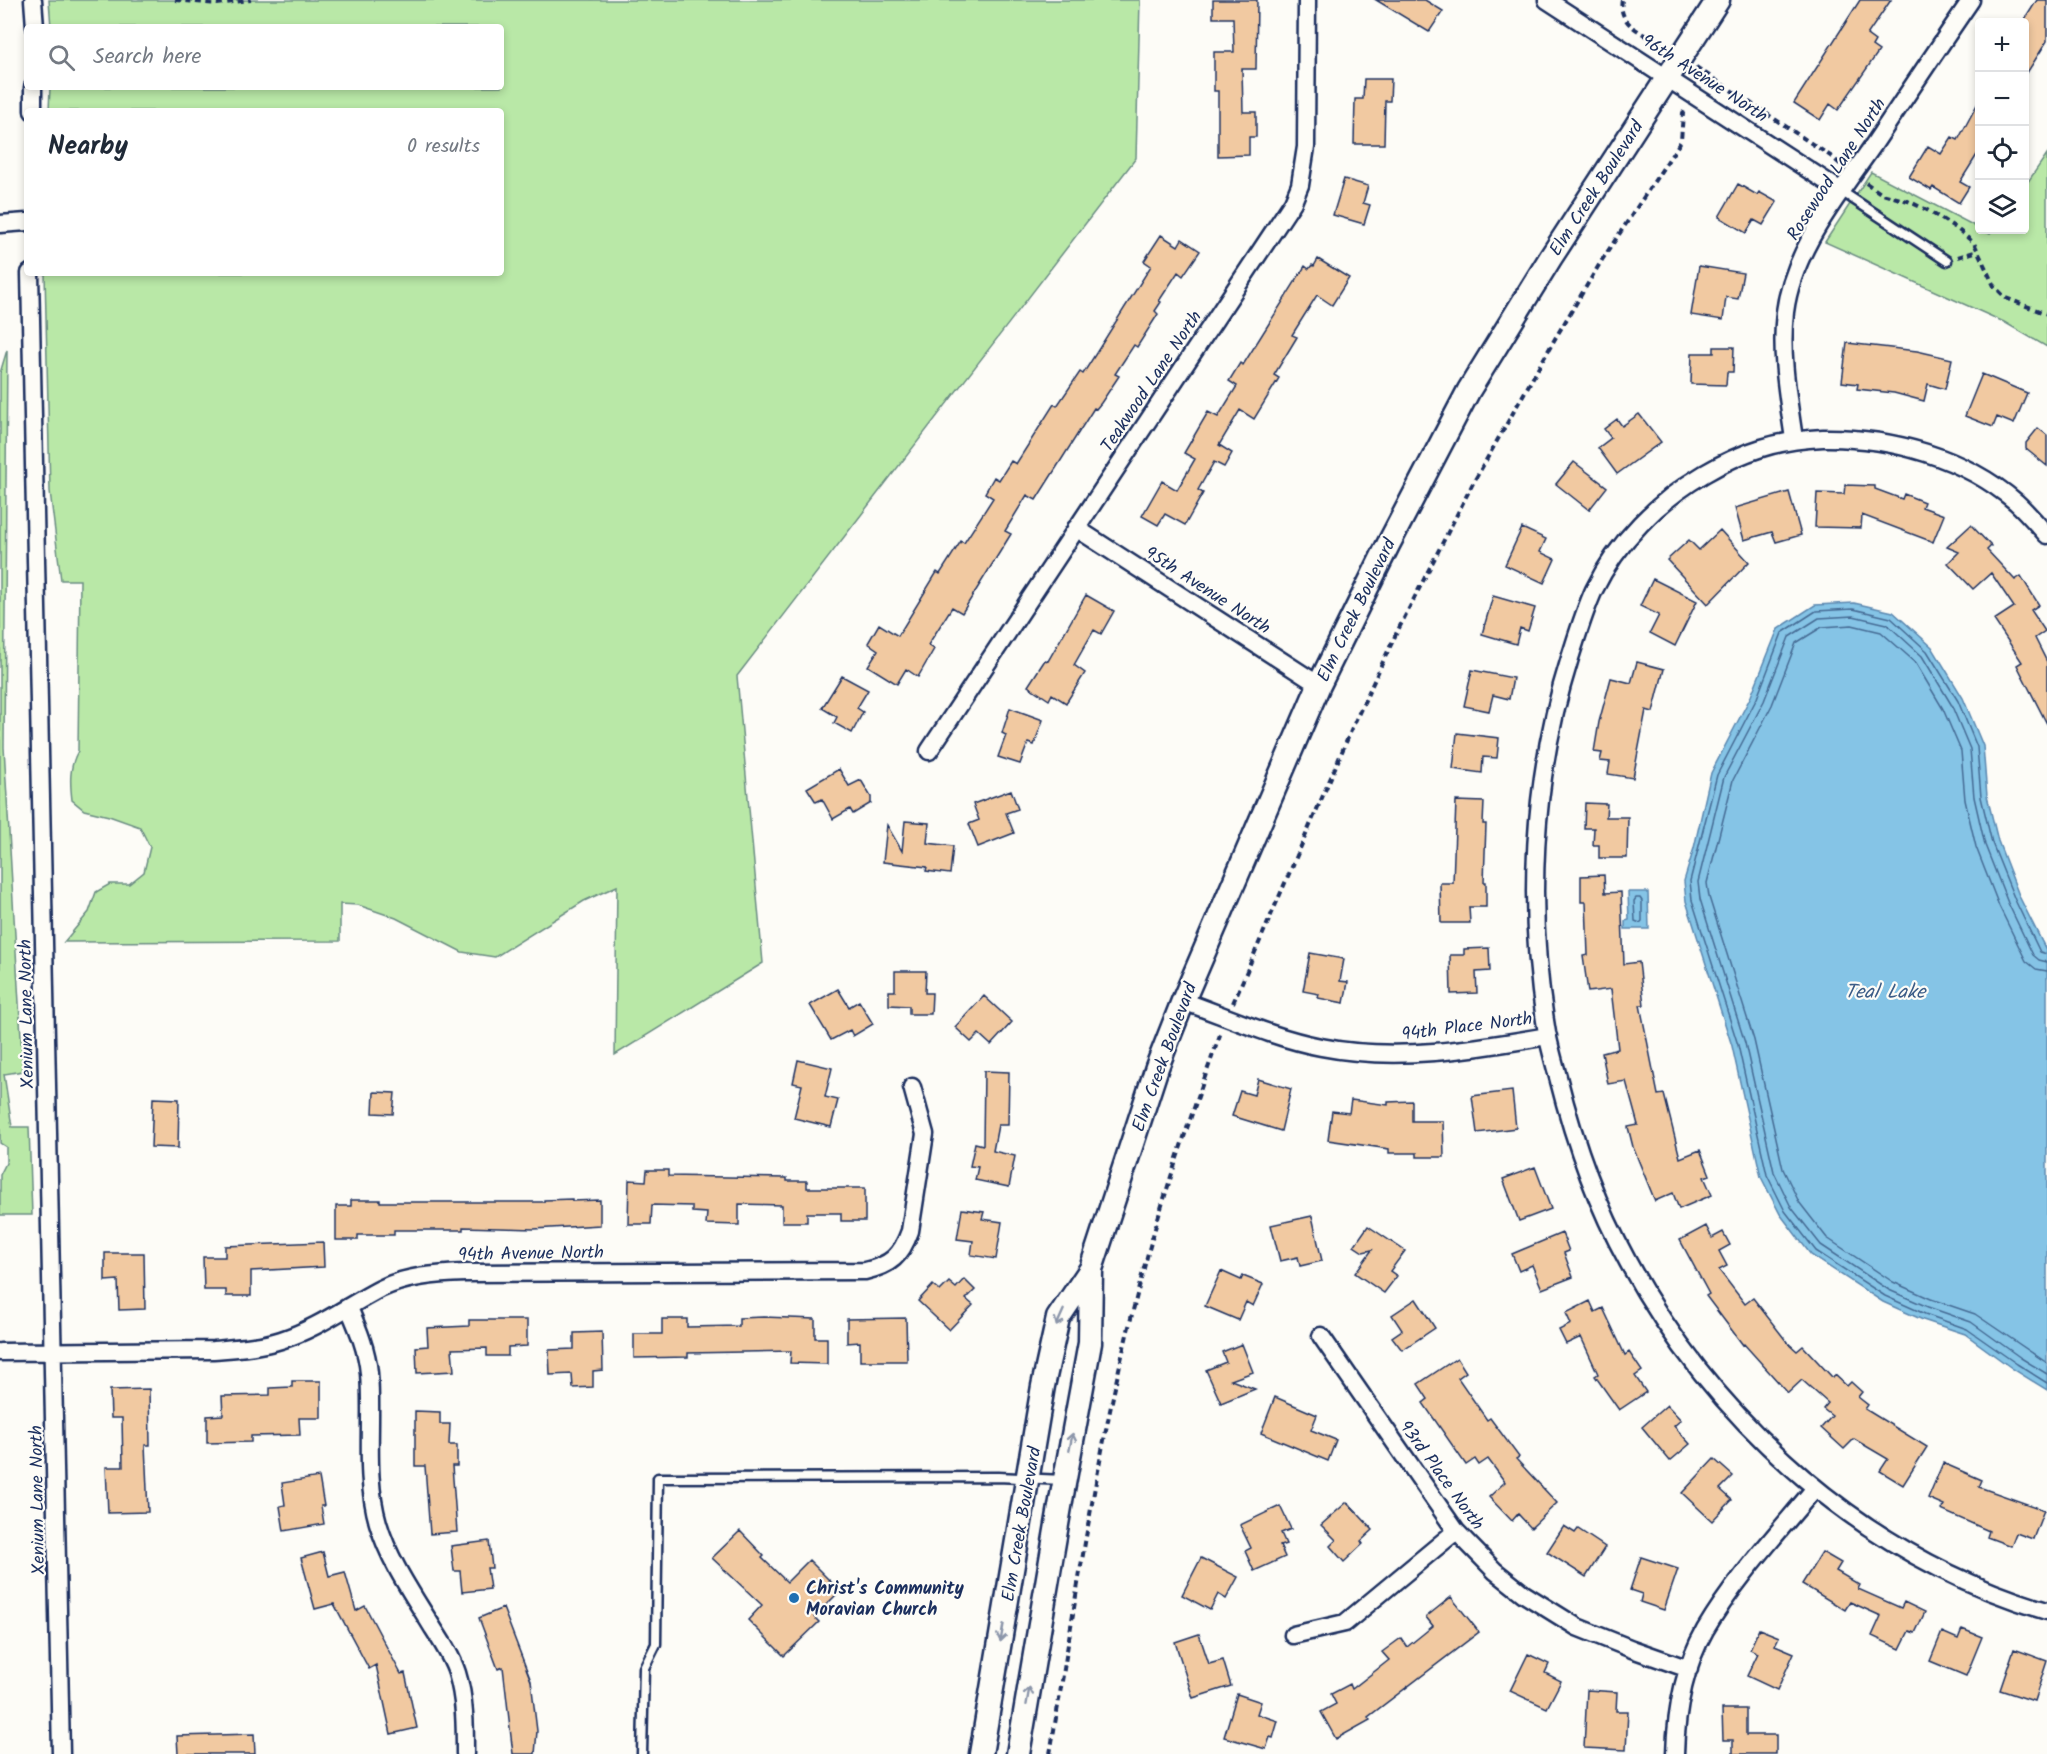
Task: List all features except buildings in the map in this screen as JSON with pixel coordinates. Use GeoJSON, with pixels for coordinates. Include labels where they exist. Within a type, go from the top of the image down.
{"type":"FeatureCollection","features":[{"type":"Feature","properties":{"kind":"main road","name":"Elm Creek Boulevard"},"geometry":{"type":"LineString","coordinates":[[981,1754],[1043,1386],[1058,1318],[1091,1269],[1157,1068],[1183,1002],[1319,685],[1388,545],[1469,390],[1551,257],[1718,0]]}},
{"type":"Feature","properties":{"kind":"main road","name":"Elm Creek Boulevard"},"geometry":{"type":"LineString","coordinates":[[1018,1754],[1064,1480],[1090,1343],[1091,1269]]}},
{"type":"Feature","properties":{"kind":"street"},"geometry":{"type":"LineString","coordinates":[[33,0],[35,24]]}},
{"type":"Feature","properties":{"kind":"street","name":"Teakwood Lane North"},"geometry":{"type":"LineString","coordinates":[[928,751],[1283,218],[1300,185],[1306,147],[1306,0]]}},
{"type":"Feature","properties":{"kind":"street","name":"96th Avenue North"},"geometry":{"type":"LineString","coordinates":[[1547,0],[1841,191]]}},
{"type":"Feature","properties":{"kind":"street","name":"Rosewood Lane North"},"geometry":{"type":"LineString","coordinates":[[1794,439],[1783,350],[1786,310],[1796,272],[1809,242],[1841,191],[1971,0]]}},
{"type":"Feature","properties":{"kind":"street"},"geometry":{"type":"LineString","coordinates":[[33,90],[33,108]]}},
{"type":"Feature","properties":{"kind":"street"},"geometry":{"type":"LineString","coordinates":[[0,224],[24,222]]}},
{"type":"Feature","properties":{"kind":"street","name":"Xenium Lane North"},"geometry":{"type":"LineString","coordinates":[[30,276],[61,1754]]}},
{"type":"Feature","properties":{"kind":"street"},"geometry":{"type":"LineString","coordinates":[[2047,535],[2014,501],[1976,474],[1934,455],[1888,443],[1842,438],[1794,439],[1758,449],[1724,463],[1692,481],[1662,503],[1636,528],[1613,558],[1595,588],[1562,684],[1547,749],[1538,814],[1535,919],[1548,1036],[1568,1114],[1593,1189],[1627,1261],[1668,1329],[1716,1392],[1765,1444],[1815,1488],[1867,1526],[1918,1557],[1974,1585],[2047,1611]]}},
{"type":"Feature","properties":{"kind":"street","name":"95th Avenue North"},"geometry":{"type":"LineString","coordinates":[[1076,528],[1319,685]]}},
{"type":"Feature","properties":{"kind":"street","name":"94th Place North"},"geometry":{"type":"LineString","coordinates":[[1183,1002],[1269,1032],[1321,1047],[1373,1054],[1434,1053],[1548,1036]]}},
{"type":"Feature","properties":{"kind":"street","name":"94th Avenue North"},"geometry":{"type":"LineString","coordinates":[[0,1352],[213,1350],[248,1347],[281,1340],[349,1308],[382,1288],[427,1275],[865,1271],[882,1267],[895,1259],[905,1246],[910,1231],[925,1134],[912,1087]]}},
{"type":"Feature","properties":{"kind":"street"},"geometry":{"type":"LineString","coordinates":[[349,1308],[362,1337],[369,1371],[371,1473],[378,1524],[399,1572],[444,1646],[456,1671],[463,1698],[465,1754]]}},
{"type":"Feature","properties":{"kind":"street","name":"93rd Place North"},"geometry":{"type":"LineString","coordinates":[[1321,1336],[1456,1531],[1495,1570],[1524,1594],[1577,1627],[1689,1669]]}},
{"type":"Feature","properties":{"kind":"street"},"geometry":{"type":"LineString","coordinates":[[1675,1754],[1678,1709],[1689,1669],[1704,1632],[1728,1595],[1815,1488]]}},
{"type":"Feature","properties":{"kind":"street"},"geometry":{"type":"LineString","coordinates":[[1293,1635],[1345,1623],[1456,1531]]}},
{"type":"Feature","properties":{"kind":"lane"},"geometry":{"type":"LineString","coordinates":[[1841,191],[1947,261]]}},
{"type":"Feature","properties":{"kind":"lane"},"geometry":{"type":"LineString","coordinates":[[642,1754],[644,1668],[656,1644],[658,1478],[1029,1478],[1064,1480]]}},
{"type":"Feature","properties":{"kind":"path"},"geometry":{"type":"LineString","coordinates":[[175,0],[217,4],[251,0]]}},
{"type":"Feature","properties":{"kind":"path"},"geometry":{"type":"LineString","coordinates":[[1622,0],[1621,8],[1625,20],[1653,39]]}},
{"type":"Feature","properties":{"kind":"path"},"geometry":{"type":"LineString","coordinates":[[1703,72],[1832,157],[1839,164]]}},
{"type":"Feature","properties":{"kind":"path"},"geometry":{"type":"LineString","coordinates":[[1050,1754],[1089,1520],[1113,1397],[1138,1290],[1181,1144],[1227,1017],[1395,634],[1472,485],[1551,347],[1602,260],[1681,141],[1683,113]]}},
{"type":"Feature","properties":{"kind":"path"},"geometry":{"type":"LineString","coordinates":[[1866,182],[1882,194],[1908,201],[1956,228],[1974,243],[1994,286],[2006,298],[2047,314]]}},
{"type":"Feature","properties":{"kind":"path"},"geometry":{"type":"LineString","coordinates":[[1947,261],[1978,251]]}},
{"type":"Feature","properties":{"kind":"green space"},"geometry":{"type":"Polygon","coordinates":[[[49,0],[1140,0],[1136,158],[737,676],[763,963],[615,1055],[617,886],[584,901],[495,957],[462,952],[396,918],[358,905],[340,904],[340,941],[64,942],[89,912],[96,892],[110,884],[129,884],[144,872],[150,847],[140,827],[84,810],[72,800],[71,775],[78,751],[80,580],[61,580],[50,491],[45,276],[504,276],[504,108],[49,108],[50,90],[504,90],[504,24],[51,24],[49,0]]]}},
{"type":"Feature","properties":{"kind":"green space"},"geometry":{"type":"Polygon","coordinates":[[[2047,154],[2047,347],[2004,322],[1825,242],[1871,172],[1975,226],[1975,234],[2029,234],[2029,180],[2047,154]]]}},
{"type":"Feature","properties":{"kind":"green space"},"geometry":{"type":"Polygon","coordinates":[[[7,350],[4,747],[23,1071],[4,1074],[12,1127],[29,1127],[32,1215],[0,1215],[0,1175],[6,1163],[6,1147],[0,1143],[0,373],[7,350]]]}},
{"type":"Feature","properties":{"kind":"water","name":"Teal Lake"},"geometry":{"type":"Polygon","coordinates":[[[1854,603],[1893,612],[1932,647],[1963,698],[1983,746],[1987,796],[1998,841],[2020,898],[2047,952],[2047,1390],[2013,1369],[1965,1334],[1923,1320],[1883,1302],[1811,1255],[1780,1214],[1761,1177],[1732,1046],[1686,901],[1684,881],[1711,773],[1751,696],[1778,629],[1815,605],[1854,603]]]}},
{"type":"Feature","properties":{"kind":"water"},"geometry":{"type":"Polygon","coordinates":[[[1628,892],[1648,892],[1649,929],[1625,929],[1625,921],[1629,920],[1628,892]]]}},
{"type":"Feature","properties":{"kind":"place","name":"Christ's Community Moravian Church"},"geometry":{"type":"Point","coordinates":[794,1598]}}]}
